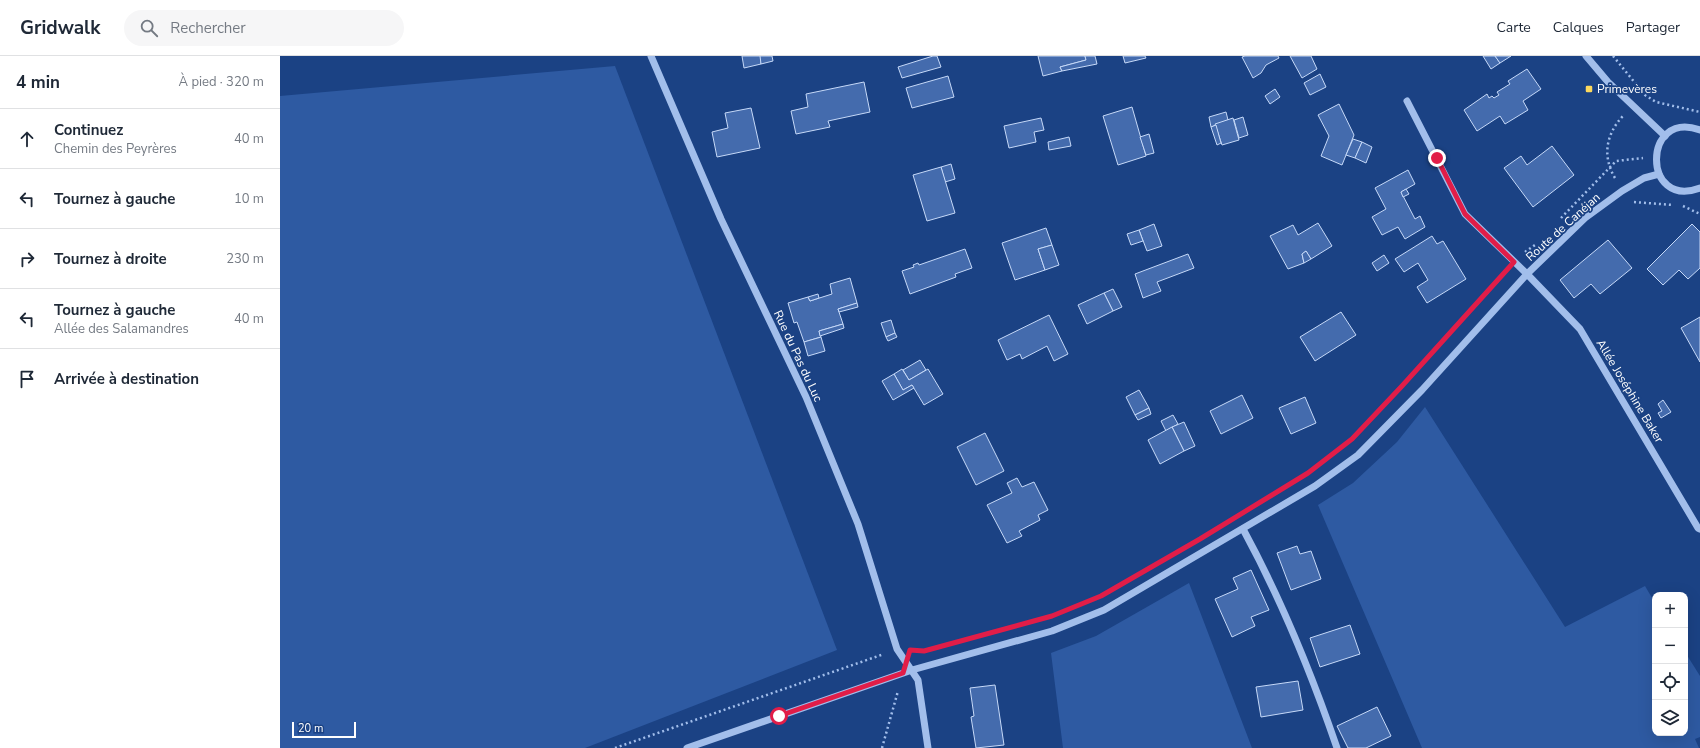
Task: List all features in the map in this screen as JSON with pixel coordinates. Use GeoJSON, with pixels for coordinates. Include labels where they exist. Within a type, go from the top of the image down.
{"type":"FeatureCollection","features":[{"type":"Feature","properties":{"kind":"street","name":"Rue du Pas du Luc"},"geometry":{"type":"LineString","coordinates":[[651,56],[721,219],[806,397],[858,524],[898,649],[918,680],[928,748]]}},
{"type":"Feature","properties":{"kind":"street"},"geometry":{"type":"LineString","coordinates":[[1586,56],[1608,82],[1665,136]]}},
{"type":"Feature","properties":{"kind":"street","name":"Allée Joséphine Baker"},"geometry":{"type":"LineString","coordinates":[[1407,101],[1465,214],[1527,274],[1580,329],[1700,529]]}},
{"type":"Feature","properties":{"kind":"street"},"geometry":{"type":"LineString","coordinates":[[1700,130],[1684,127],[1674,130],[1665,136],[1657,150],[1656,158],[1659,174],[1665,182],[1674,188],[1684,191],[1700,188]]}},
{"type":"Feature","properties":{"kind":"street","name":"Route de Canéjan"},"geometry":{"type":"LineString","coordinates":[[687,748],[912,670],[1052,631],[1104,610],[1243,529],[1315,486],[1358,455],[1422,390],[1527,274],[1591,214],[1622,191],[1644,178],[1659,174]]}},
{"type":"Feature","properties":{"kind":"street"},"geometry":{"type":"LineString","coordinates":[[1243,529],[1266,571],[1312,678],[1337,748]]}},
{"type":"Feature","properties":{"kind":"path"},"geometry":{"type":"LineString","coordinates":[[1612,56],[1645,95],[1656,102],[1700,112]]}},
{"type":"Feature","properties":{"kind":"path"},"geometry":{"type":"LineString","coordinates":[[1557,223],[1616,161],[1634,158],[1656,158]]}},
{"type":"Feature","properties":{"kind":"path"},"geometry":{"type":"LineString","coordinates":[[1387,402],[1514,262],[1528,248],[1537,244]]}},
{"type":"Feature","properties":{"kind":"path"},"geometry":{"type":"LineString","coordinates":[[615,748],[898,649]]}},
{"type":"Feature","properties":{"kind":"path"},"geometry":{"type":"LineString","coordinates":[[882,748],[903,673]]}},
{"type":"Feature","properties":{"kind":"shaded area"},"geometry":{"type":"Polygon","coordinates":[[[615,66],[837,650],[585,748],[280,748],[280,96],[615,66]]]}},
{"type":"Feature","properties":{"kind":"shaded area"},"geometry":{"type":"Polygon","coordinates":[[[1425,407],[1565,627],[1645,586],[1652,598],[1652,736],[1688,736],[1688,657],[1700,676],[1700,737],[1695,739],[1699,748],[1422,748],[1318,505],[1353,483],[1397,442],[1425,407]]]}},
{"type":"Feature","properties":{"kind":"shaded area"},"geometry":{"type":"Polygon","coordinates":[[[1189,583],[1252,748],[1063,748],[1051,653],[1096,636],[1189,583]]]}},
{"type":"Feature","properties":{"kind":"building"},"geometry":{"type":"Polygon","coordinates":[[[742,56],[761,56],[761,64],[744,68],[742,56]]]}},
{"type":"Feature","properties":{"kind":"building"},"geometry":{"type":"Polygon","coordinates":[[[760,56],[772,56],[773,61],[761,64],[760,56]]]}},
{"type":"Feature","properties":{"kind":"building"},"geometry":{"type":"Polygon","coordinates":[[[937,56],[941,67],[902,78],[898,67],[937,56]]]}},
{"type":"Feature","properties":{"kind":"building"},"geometry":{"type":"Polygon","coordinates":[[[1038,56],[1085,56],[1086,60],[1060,67],[1062,71],[1043,76],[1038,56]]]}},
{"type":"Feature","properties":{"kind":"building"},"geometry":{"type":"Polygon","coordinates":[[[1085,56],[1095,56],[1097,64],[1062,71],[1060,67],[1086,60],[1085,56]]]}},
{"type":"Feature","properties":{"kind":"building"},"geometry":{"type":"Polygon","coordinates":[[[1123,56],[1145,56],[1146,58],[1125,63],[1123,56]]]}},
{"type":"Feature","properties":{"kind":"building"},"geometry":{"type":"Polygon","coordinates":[[[1278,56],[1279,58],[1266,65],[1261,73],[1253,78],[1242,57],[1278,56]]]}},
{"type":"Feature","properties":{"kind":"building"},"geometry":{"type":"Polygon","coordinates":[[[1290,56],[1311,56],[1317,69],[1302,78],[1290,56]]]}},
{"type":"Feature","properties":{"kind":"building"},"geometry":{"type":"Polygon","coordinates":[[[1483,56],[1495,56],[1500,63],[1491,69],[1483,56]]]}},
{"type":"Feature","properties":{"kind":"building"},"geometry":{"type":"Polygon","coordinates":[[[1495,56],[1511,56],[1500,63],[1495,56]]]}},
{"type":"Feature","properties":{"kind":"building"},"geometry":{"type":"Polygon","coordinates":[[[1527,69],[1541,89],[1523,101],[1528,110],[1505,124],[1500,116],[1477,131],[1464,110],[1487,94],[1489,98],[1492,96],[1494,98],[1499,95],[1497,92],[1510,84],[1508,81],[1527,69]]]}},
{"type":"Feature","properties":{"kind":"building"},"geometry":{"type":"Polygon","coordinates":[[[1320,74],[1326,87],[1310,95],[1304,83],[1320,74]]]}},
{"type":"Feature","properties":{"kind":"building"},"geometry":{"type":"Polygon","coordinates":[[[948,76],[954,97],[912,108],[906,88],[948,76]]]}},
{"type":"Feature","properties":{"kind":"building"},"geometry":{"type":"Polygon","coordinates":[[[864,82],[870,112],[828,121],[830,127],[796,134],[791,111],[808,107],[806,94],[864,82]]]}},
{"type":"Feature","properties":{"kind":"building"},"geometry":{"type":"Polygon","coordinates":[[[1275,89],[1280,97],[1270,104],[1265,96],[1275,89]]]}},
{"type":"Feature","properties":{"kind":"building"},"geometry":{"type":"Polygon","coordinates":[[[1339,104],[1354,135],[1342,165],[1321,156],[1329,136],[1318,115],[1339,104]]]}},
{"type":"Feature","properties":{"kind":"building"},"geometry":{"type":"Polygon","coordinates":[[[1132,107],[1146,156],[1118,165],[1103,116],[1132,107]]]}},
{"type":"Feature","properties":{"kind":"building"},"geometry":{"type":"Polygon","coordinates":[[[751,108],[760,148],[717,157],[712,132],[728,128],[725,113],[751,108]]]}},
{"type":"Feature","properties":{"kind":"building"},"geometry":{"type":"Polygon","coordinates":[[[1226,112],[1228,120],[1211,127],[1209,117],[1226,112]]]}},
{"type":"Feature","properties":{"kind":"building"},"geometry":{"type":"Polygon","coordinates":[[[1243,117],[1248,135],[1239,138],[1234,120],[1243,117]]]}},
{"type":"Feature","properties":{"kind":"building"},"geometry":{"type":"Polygon","coordinates":[[[1041,118],[1044,130],[1034,132],[1036,142],[1009,148],[1004,126],[1041,118]]]}},
{"type":"Feature","properties":{"kind":"building"},"geometry":{"type":"Polygon","coordinates":[[[1233,118],[1239,140],[1222,145],[1215,124],[1233,118]]]}},
{"type":"Feature","properties":{"kind":"building"},"geometry":{"type":"Polygon","coordinates":[[[1216,125],[1221,143],[1217,145],[1211,127],[1216,125]]]}},
{"type":"Feature","properties":{"kind":"building"},"geometry":{"type":"Polygon","coordinates":[[[1149,134],[1154,153],[1146,155],[1140,137],[1149,134]]]}},
{"type":"Feature","properties":{"kind":"building"},"geometry":{"type":"Polygon","coordinates":[[[1069,137],[1071,146],[1049,150],[1048,142],[1069,137]]]}},
{"type":"Feature","properties":{"kind":"building"},"geometry":{"type":"Polygon","coordinates":[[[1353,139],[1362,142],[1355,158],[1346,155],[1353,139]]]}},
{"type":"Feature","properties":{"kind":"building"},"geometry":{"type":"Polygon","coordinates":[[[1362,142],[1372,147],[1366,163],[1355,158],[1362,142]]]}},
{"type":"Feature","properties":{"kind":"building"},"geometry":{"type":"Polygon","coordinates":[[[1552,146],[1574,175],[1533,207],[1504,168],[1521,156],[1527,165],[1552,146]]]}},
{"type":"Feature","properties":{"kind":"building"},"geometry":{"type":"Polygon","coordinates":[[[951,164],[955,179],[945,182],[941,167],[951,164]]]}},
{"type":"Feature","properties":{"kind":"building"},"geometry":{"type":"Polygon","coordinates":[[[941,167],[955,213],[927,221],[913,175],[941,167]]]}},
{"type":"Feature","properties":{"kind":"building"},"geometry":{"type":"Polygon","coordinates":[[[1408,170],[1415,184],[1401,192],[1415,219],[1420,216],[1425,227],[1405,239],[1398,227],[1382,235],[1372,217],[1386,209],[1375,188],[1408,170]]]}},
{"type":"Feature","properties":{"kind":"building"},"geometry":{"type":"Polygon","coordinates":[[[1406,189],[1409,194],[1403,197],[1401,192],[1406,189]]]}},
{"type":"Feature","properties":{"kind":"building"},"geometry":{"type":"Polygon","coordinates":[[[1318,223],[1332,246],[1311,259],[1306,251],[1302,254],[1304,263],[1288,269],[1270,236],[1293,225],[1298,235],[1318,223]]]}},
{"type":"Feature","properties":{"kind":"building"},"geometry":{"type":"Polygon","coordinates":[[[1154,224],[1162,246],[1147,251],[1139,230],[1154,224]]]}},
{"type":"Feature","properties":{"kind":"building"},"geometry":{"type":"Polygon","coordinates":[[[1692,224],[1700,232],[1700,268],[1688,279],[1679,270],[1663,285],[1647,269],[1692,224]]]}},
{"type":"Feature","properties":{"kind":"building"},"geometry":{"type":"Polygon","coordinates":[[[1046,228],[1052,245],[1038,249],[1045,270],[1015,280],[1002,243],[1046,228]]]}},
{"type":"Feature","properties":{"kind":"building"},"geometry":{"type":"Polygon","coordinates":[[[1139,230],[1143,241],[1131,245],[1127,234],[1139,230]]]}},
{"type":"Feature","properties":{"kind":"building"},"geometry":{"type":"Polygon","coordinates":[[[1432,236],[1437,244],[1443,241],[1466,279],[1427,303],[1417,287],[1428,280],[1418,263],[1404,272],[1395,259],[1432,236]]]}},
{"type":"Feature","properties":{"kind":"building"},"geometry":{"type":"Polygon","coordinates":[[[1608,240],[1632,268],[1600,294],[1591,284],[1574,298],[1560,280],[1608,240]]]}},
{"type":"Feature","properties":{"kind":"building"},"geometry":{"type":"Polygon","coordinates":[[[1052,245],[1059,265],[1045,270],[1038,249],[1052,245]]]}},
{"type":"Feature","properties":{"kind":"building"},"geometry":{"type":"Polygon","coordinates":[[[965,249],[972,268],[955,274],[956,277],[910,294],[902,271],[914,267],[913,265],[918,263],[919,265],[965,249]]]}},
{"type":"Feature","properties":{"kind":"building"},"geometry":{"type":"Polygon","coordinates":[[[1306,251],[1311,259],[1304,263],[1302,254],[1306,251]]]}},
{"type":"Feature","properties":{"kind":"building"},"geometry":{"type":"Polygon","coordinates":[[[1188,254],[1194,268],[1157,282],[1161,291],[1143,298],[1135,274],[1188,254]]]}},
{"type":"Feature","properties":{"kind":"building"},"geometry":{"type":"Polygon","coordinates":[[[1384,255],[1389,263],[1377,271],[1372,263],[1384,255]]]}},
{"type":"Feature","properties":{"kind":"building"},"geometry":{"type":"Polygon","coordinates":[[[850,278],[857,303],[838,309],[843,324],[819,331],[821,337],[804,342],[797,322],[794,323],[788,303],[808,297],[810,301],[832,294],[830,284],[850,278]]]}},
{"type":"Feature","properties":{"kind":"building"},"geometry":{"type":"Polygon","coordinates":[[[1113,289],[1122,307],[1113,311],[1104,293],[1113,289]]]}},
{"type":"Feature","properties":{"kind":"building"},"geometry":{"type":"Polygon","coordinates":[[[1104,293],[1113,311],[1087,324],[1078,305],[1104,293]]]}},
{"type":"Feature","properties":{"kind":"building"},"geometry":{"type":"Polygon","coordinates":[[[818,294],[819,298],[810,301],[808,297],[818,294]]]}},
{"type":"Feature","properties":{"kind":"building"},"geometry":{"type":"Polygon","coordinates":[[[857,303],[858,307],[839,312],[838,309],[857,303]]]}},
{"type":"Feature","properties":{"kind":"building"},"geometry":{"type":"Polygon","coordinates":[[[1341,312],[1356,335],[1315,361],[1300,337],[1341,312]]]}},
{"type":"Feature","properties":{"kind":"building"},"geometry":{"type":"Polygon","coordinates":[[[1049,315],[1068,354],[1054,361],[1047,346],[1022,359],[1020,354],[1007,360],[998,340],[1049,315]]]}},
{"type":"Feature","properties":{"kind":"building"},"geometry":{"type":"Polygon","coordinates":[[[1700,317],[1700,362],[1681,328],[1700,317]]]}},
{"type":"Feature","properties":{"kind":"building"},"geometry":{"type":"Polygon","coordinates":[[[891,320],[895,333],[886,337],[881,323],[891,320]]]}},
{"type":"Feature","properties":{"kind":"building"},"geometry":{"type":"Polygon","coordinates":[[[843,324],[844,328],[820,336],[819,331],[843,324]]]}},
{"type":"Feature","properties":{"kind":"building"},"geometry":{"type":"Polygon","coordinates":[[[895,333],[897,337],[888,341],[886,337],[895,333]]]}},
{"type":"Feature","properties":{"kind":"building"},"geometry":{"type":"Polygon","coordinates":[[[821,337],[825,351],[808,356],[804,342],[821,337]]]}},
{"type":"Feature","properties":{"kind":"building"},"geometry":{"type":"Polygon","coordinates":[[[920,360],[926,370],[909,380],[903,370],[920,360]]]}},
{"type":"Feature","properties":{"kind":"building"},"geometry":{"type":"Polygon","coordinates":[[[902,369],[909,380],[928,369],[943,394],[924,405],[912,385],[903,390],[894,374],[902,369]]]}},
{"type":"Feature","properties":{"kind":"building"},"geometry":{"type":"Polygon","coordinates":[[[894,374],[903,390],[912,385],[914,388],[893,400],[882,381],[894,374]]]}},
{"type":"Feature","properties":{"kind":"building"},"geometry":{"type":"Polygon","coordinates":[[[1139,390],[1149,408],[1135,415],[1126,397],[1139,390]]]}},
{"type":"Feature","properties":{"kind":"building"},"geometry":{"type":"Polygon","coordinates":[[[1242,395],[1253,418],[1221,434],[1210,411],[1242,395]]]}},
{"type":"Feature","properties":{"kind":"building"},"geometry":{"type":"Polygon","coordinates":[[[1305,397],[1316,423],[1291,434],[1279,408],[1305,397]]]}},
{"type":"Feature","properties":{"kind":"building"},"geometry":{"type":"Polygon","coordinates":[[[1663,400],[1671,412],[1661,418],[1658,413],[1662,411],[1658,404],[1663,400]]]}},
{"type":"Feature","properties":{"kind":"building"},"geometry":{"type":"Polygon","coordinates":[[[1149,408],[1151,414],[1138,420],[1135,415],[1149,408]]]}},
{"type":"Feature","properties":{"kind":"building"},"geometry":{"type":"Polygon","coordinates":[[[1173,415],[1178,424],[1166,431],[1161,421],[1173,415]]]}},
{"type":"Feature","properties":{"kind":"building"},"geometry":{"type":"Polygon","coordinates":[[[1184,422],[1195,446],[1184,451],[1172,427],[1184,422]]]}},
{"type":"Feature","properties":{"kind":"building"},"geometry":{"type":"Polygon","coordinates":[[[1172,427],[1184,451],[1160,464],[1148,440],[1172,427]]]}},
{"type":"Feature","properties":{"kind":"building"},"geometry":{"type":"Polygon","coordinates":[[[985,433],[1004,471],[976,485],[957,447],[985,433]]]}},
{"type":"Feature","properties":{"kind":"building"},"geometry":{"type":"Polygon","coordinates":[[[1017,478],[1022,487],[1034,482],[1048,510],[1038,515],[1040,520],[1019,531],[1022,536],[1007,543],[987,505],[1012,493],[1007,483],[1017,478]]]}},
{"type":"Feature","properties":{"kind":"building"},"geometry":{"type":"Polygon","coordinates":[[[1297,546],[1300,554],[1311,551],[1321,579],[1291,590],[1277,553],[1297,546]]]}},
{"type":"Feature","properties":{"kind":"building"},"geometry":{"type":"Polygon","coordinates":[[[1251,570],[1269,610],[1251,617],[1255,626],[1232,637],[1215,599],[1238,589],[1233,578],[1251,570]]]}},
{"type":"Feature","properties":{"kind":"building"},"geometry":{"type":"Polygon","coordinates":[[[1350,625],[1360,654],[1320,667],[1310,638],[1350,625]]]}},
{"type":"Feature","properties":{"kind":"building"},"geometry":{"type":"Polygon","coordinates":[[[1298,681],[1303,710],[1261,717],[1256,687],[1298,681]]]}},
{"type":"Feature","properties":{"kind":"building"},"geometry":{"type":"Polygon","coordinates":[[[995,685],[1004,745],[976,748],[971,717],[974,716],[970,688],[995,685]]]}},
{"type":"Feature","properties":{"kind":"building"},"geometry":{"type":"Polygon","coordinates":[[[1377,707],[1391,736],[1366,748],[1348,748],[1337,726],[1377,707]]]}},
{"type":"Feature","properties":{"kind":"place","name":"Primevères"},"geometry":{"type":"Point","coordinates":[1589,89]}},
{"type":"Feature","properties":{"kind":"route"},"geometry":{"type":"LineString","coordinates":[[779,716],[903,673],[910,650],[924,651],[1052,616],[1101,596],[1200,539],[1308,473],[1352,439],[1514,262],[1465,214],[1437,158]]}}]}
